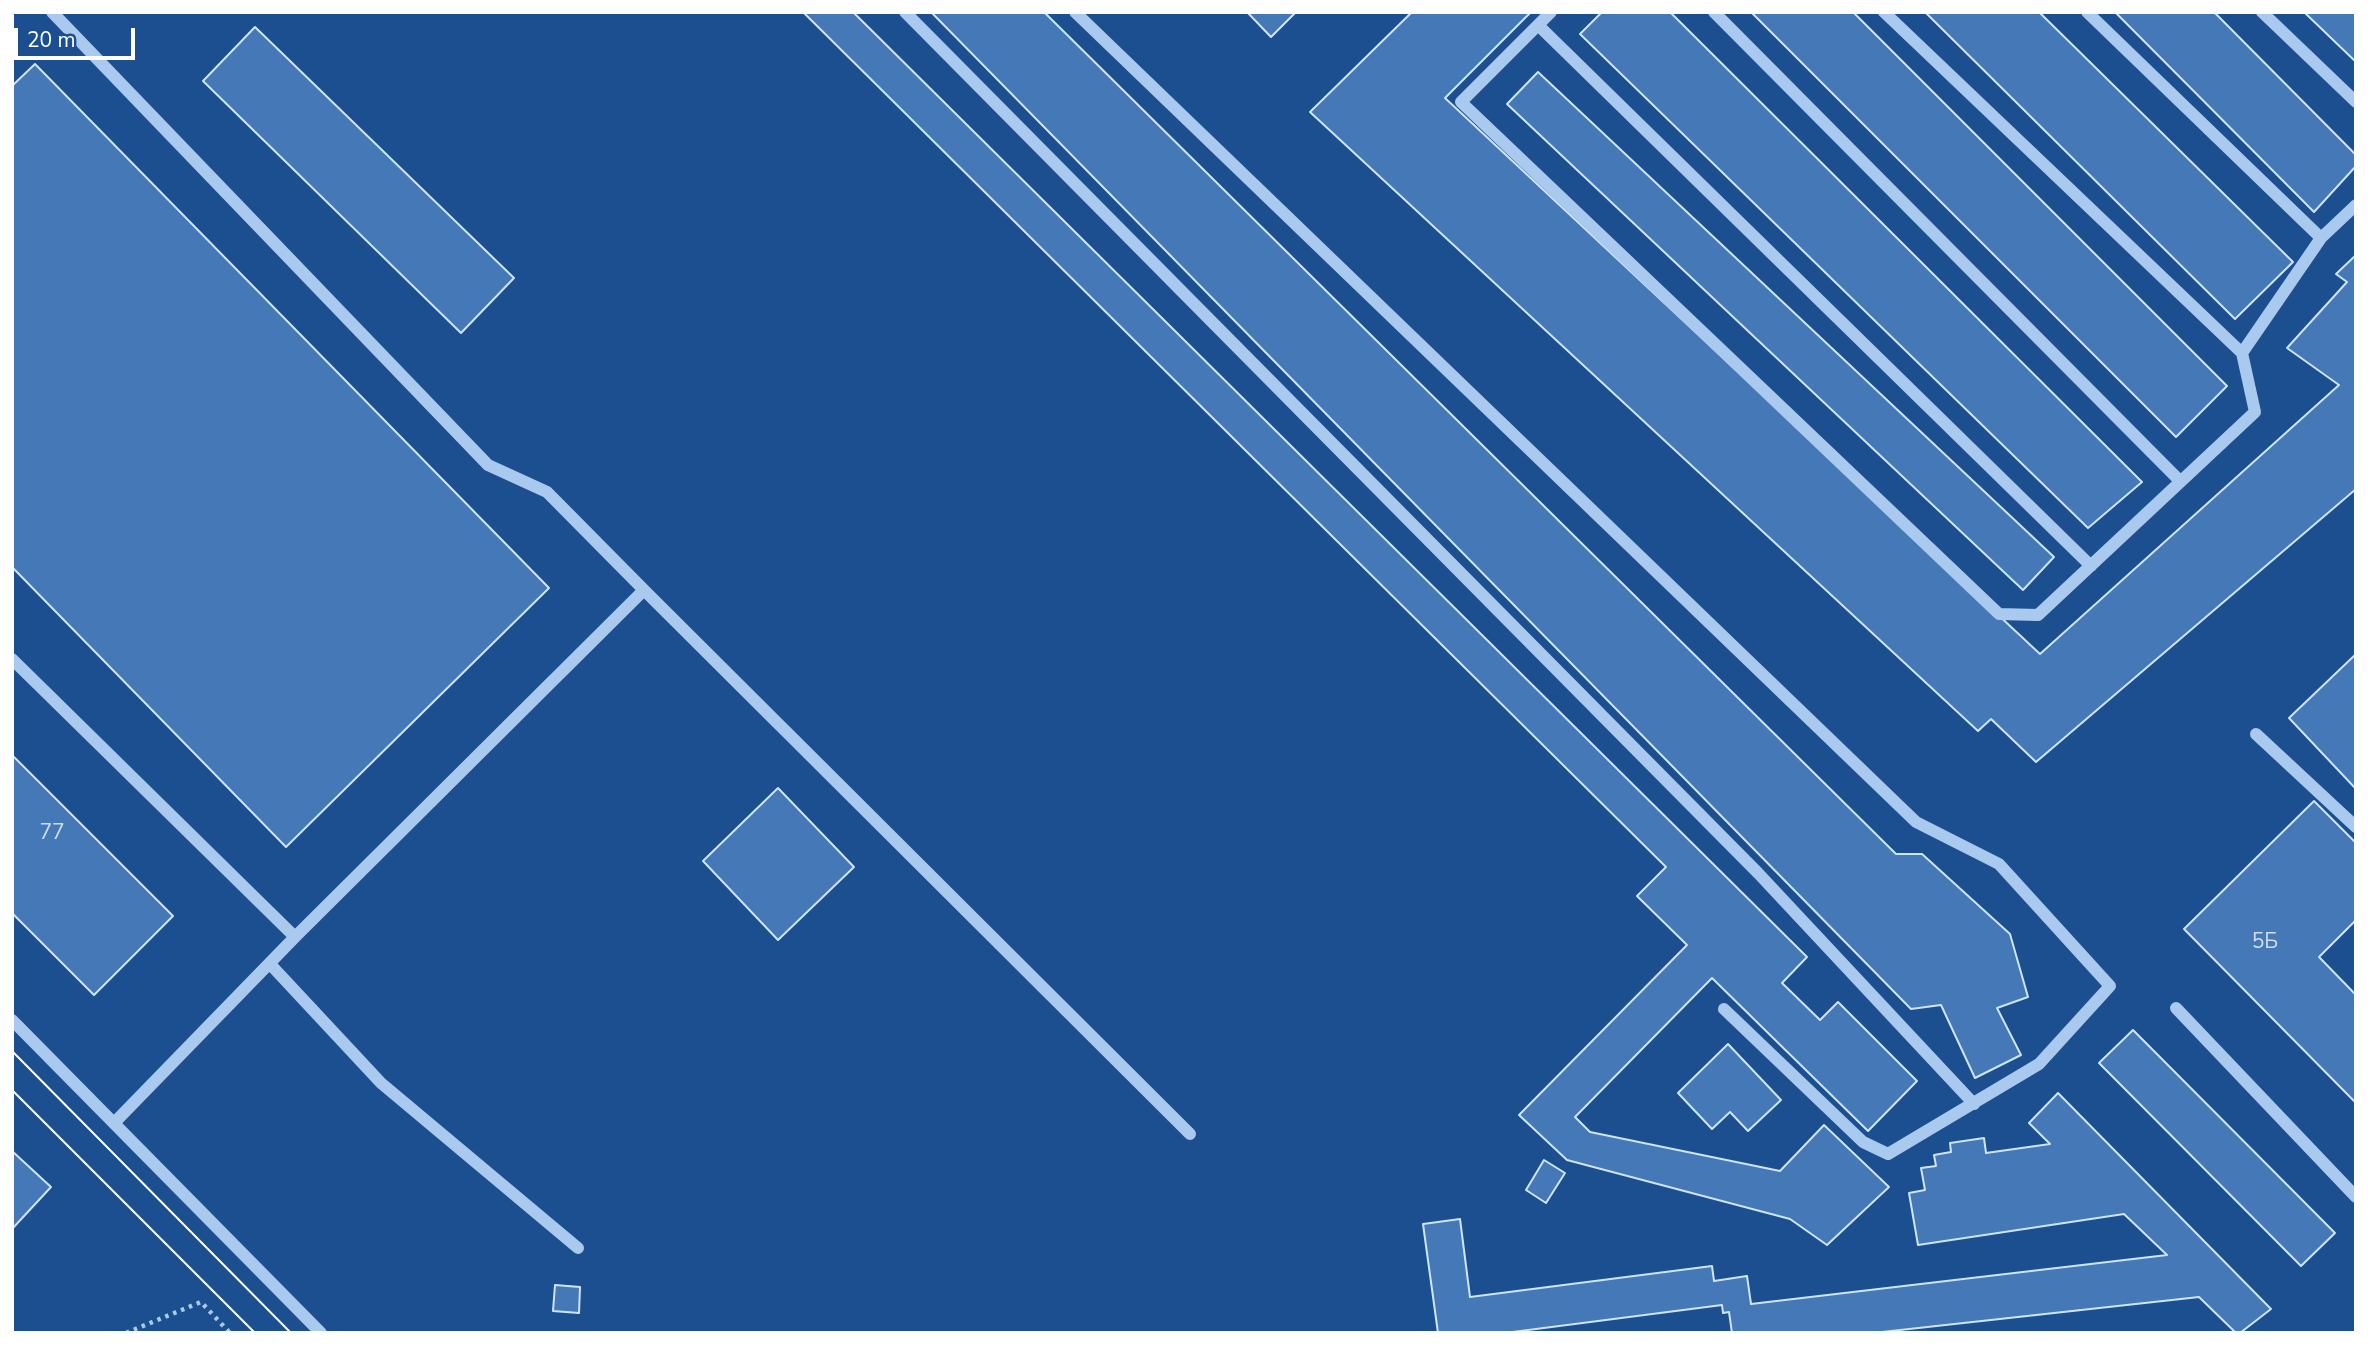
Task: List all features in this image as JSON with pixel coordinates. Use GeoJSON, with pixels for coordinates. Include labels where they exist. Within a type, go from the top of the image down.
{"type":"FeatureCollection","features":[{"type":"Feature","properties":{"kind":"lane"},"geometry":{"type":"LineString","coordinates":[[52,12],[488,465],[547,492],[1190,1134]]}},
{"type":"Feature","properties":{"kind":"lane"},"geometry":{"type":"LineString","coordinates":[[905,12],[1758,873],[1973,1104]]}},
{"type":"Feature","properties":{"kind":"lane"},"geometry":{"type":"LineString","coordinates":[[1075,12],[1916,822],[1999,864],[2110,986],[2039,1064],[1888,1154],[1863,1142],[1724,1009]]}},
{"type":"Feature","properties":{"kind":"lane"},"geometry":{"type":"LineString","coordinates":[[1551,12],[1461,102],[1999,614],[2038,615],[2255,412],[2242,353],[1884,12]]}},
{"type":"Feature","properties":{"kind":"lane"},"geometry":{"type":"LineString","coordinates":[[1714,12],[2180,481]]}},
{"type":"Feature","properties":{"kind":"lane"},"geometry":{"type":"LineString","coordinates":[[2087,12],[2321,238]]}},
{"type":"Feature","properties":{"kind":"lane"},"geometry":{"type":"LineString","coordinates":[[2262,12],[2356,102]]}},
{"type":"Feature","properties":{"kind":"lane"},"geometry":{"type":"LineString","coordinates":[[1538,25],[2091,566]]}},
{"type":"Feature","properties":{"kind":"lane"},"geometry":{"type":"LineString","coordinates":[[2242,353],[2321,238],[2356,205]]}},
{"type":"Feature","properties":{"kind":"lane"},"geometry":{"type":"LineString","coordinates":[[115,1122],[295,937],[644,590]]}},
{"type":"Feature","properties":{"kind":"lane"},"geometry":{"type":"LineString","coordinates":[[12,659],[295,937]]}},
{"type":"Feature","properties":{"kind":"lane"},"geometry":{"type":"LineString","coordinates":[[2256,734],[2356,827]]}},
{"type":"Feature","properties":{"kind":"lane"},"geometry":{"type":"LineString","coordinates":[[270,964],[381,1083],[578,1248]]}},
{"type":"Feature","properties":{"kind":"lane"},"geometry":{"type":"LineString","coordinates":[[2176,1008],[2356,1197]]}},
{"type":"Feature","properties":{"kind":"lane"},"geometry":{"type":"LineString","coordinates":[[12,1020],[321,1333]]}},
{"type":"Feature","properties":{"kind":"path"},"geometry":{"type":"LineString","coordinates":[[126,1333],[201,1302],[230,1333]]}},
{"type":"Feature","properties":{"kind":"building"},"geometry":{"type":"Polygon","coordinates":[[[803,12],[853,12],[1807,957],[1782,983],[1820,1020],[1838,1002],[1917,1081],[1868,1131],[1712,978],[1575,1117],[1590,1132],[1780,1171],[1824,1125],[1889,1187],[1827,1245],[1790,1219],[1567,1160],[1519,1115],[1687,945],[1637,896],[1666,867],[803,12]]]}},
{"type":"Feature","properties":{"kind":"building"},"geometry":{"type":"Polygon","coordinates":[[[931,12],[1044,12],[1896,854],[1922,854],[2010,934],[2028,997],[1997,1008],[2021,1055],[1975,1078],[1941,1005],[1911,1009],[931,12]]]}},
{"type":"Feature","properties":{"kind":"building"},"geometry":{"type":"Polygon","coordinates":[[[1247,12],[1296,12],[1271,37],[1247,12]]]}},
{"type":"Feature","properties":{"kind":"building"},"geometry":{"type":"Polygon","coordinates":[[[1412,12],[1531,12],[1445,98],[2040,654],[2339,385],[2287,348],[2347,282],[2336,274],[2356,255],[2356,489],[2036,762],[1991,719],[1978,731],[1310,112],[1412,12]]]}},
{"type":"Feature","properties":{"kind":"building"},"geometry":{"type":"Polygon","coordinates":[[[1602,12],[1670,12],[2142,482],[2088,528],[1580,34],[1602,12]]]}},
{"type":"Feature","properties":{"kind":"building"},"geometry":{"type":"Polygon","coordinates":[[[1751,12],[1853,12],[2227,386],[2176,437],[1751,12]]]}},
{"type":"Feature","properties":{"kind":"building"},"geometry":{"type":"Polygon","coordinates":[[[1925,12],[2039,12],[2293,262],[2235,319],[1925,12]]]}},
{"type":"Feature","properties":{"kind":"building"},"geometry":{"type":"Polygon","coordinates":[[[2115,12],[2214,12],[2356,155],[2356,166],[2314,212],[2115,12]]]}},
{"type":"Feature","properties":{"kind":"building"},"geometry":{"type":"Polygon","coordinates":[[[2304,12],[2356,12],[2356,62],[2304,12]]]}},
{"type":"Feature","properties":{"kind":"building"},"geometry":{"type":"Polygon","coordinates":[[[255,27],[514,278],[461,333],[203,81],[255,27]]]}},
{"type":"Feature","properties":{"kind":"building"},"geometry":{"type":"Polygon","coordinates":[[[35,64],[549,588],[286,847],[12,567],[12,86],[35,64]]]}},
{"type":"Feature","properties":{"kind":"building"},"geometry":{"type":"Polygon","coordinates":[[[1538,72],[2054,557],[2023,590],[1507,104],[1538,72]]]}},
{"type":"Feature","properties":{"kind":"building"},"geometry":{"type":"Polygon","coordinates":[[[2356,654],[2356,789],[2289,718],[2356,654]]]}},
{"type":"Feature","properties":{"kind":"building"},"geometry":{"type":"Polygon","coordinates":[[[12,755],[173,916],[94,995],[12,913],[12,755]]]}},
{"type":"Feature","properties":{"kind":"building"},"geometry":{"type":"Polygon","coordinates":[[[778,788],[854,867],[778,940],[703,861],[778,788]]]}},
{"type":"Feature","properties":{"kind":"building"},"geometry":{"type":"Polygon","coordinates":[[[2314,801],[2356,843],[2356,920],[2319,957],[2356,995],[2356,1103],[2184,929],[2314,801]]]}},
{"type":"Feature","properties":{"kind":"building"},"geometry":{"type":"Polygon","coordinates":[[[2133,1030],[2335,1233],[2301,1266],[2099,1063],[2133,1030]]]}},
{"type":"Feature","properties":{"kind":"building"},"geometry":{"type":"Polygon","coordinates":[[[1728,1044],[1781,1100],[1748,1131],[1730,1112],[1712,1129],[1678,1093],[1728,1044]]]}},
{"type":"Feature","properties":{"kind":"building"},"geometry":{"type":"Polygon","coordinates":[[[2058,1093],[2271,1309],[2240,1333],[2236,1333],[2199,1297],[1873,1333],[1732,1333],[1729,1312],[1723,1313],[1722,1305],[1505,1333],[1438,1333],[1423,1224],[1460,1219],[1470,1297],[1712,1266],[1714,1281],[1747,1276],[1751,1304],[2167,1255],[2124,1214],[1918,1245],[1909,1193],[1925,1190],[1921,1168],[1936,1166],[1934,1155],[1951,1152],[1950,1143],[1984,1138],[1986,1153],[2050,1144],[2029,1123],[2058,1093]]]}},
{"type":"Feature","properties":{"kind":"building"},"geometry":{"type":"Polygon","coordinates":[[[12,1151],[51,1187],[12,1229],[12,1151]]]}},
{"type":"Feature","properties":{"kind":"building"},"geometry":{"type":"Polygon","coordinates":[[[1544,1160],[1565,1173],[1546,1203],[1526,1190],[1544,1160]]]}},
{"type":"Feature","properties":{"kind":"building"},"geometry":{"type":"Polygon","coordinates":[[[555,1285],[580,1287],[579,1313],[553,1311],[555,1285]]]}},
{"type":"Feature","properties":{"kind":"tram line"},"geometry":{"type":"LineString","coordinates":[[12,1051],[291,1333]]}},
{"type":"Feature","properties":{"kind":"tram line"},"geometry":{"type":"LineString","coordinates":[[12,1090],[255,1333]]}}]}
